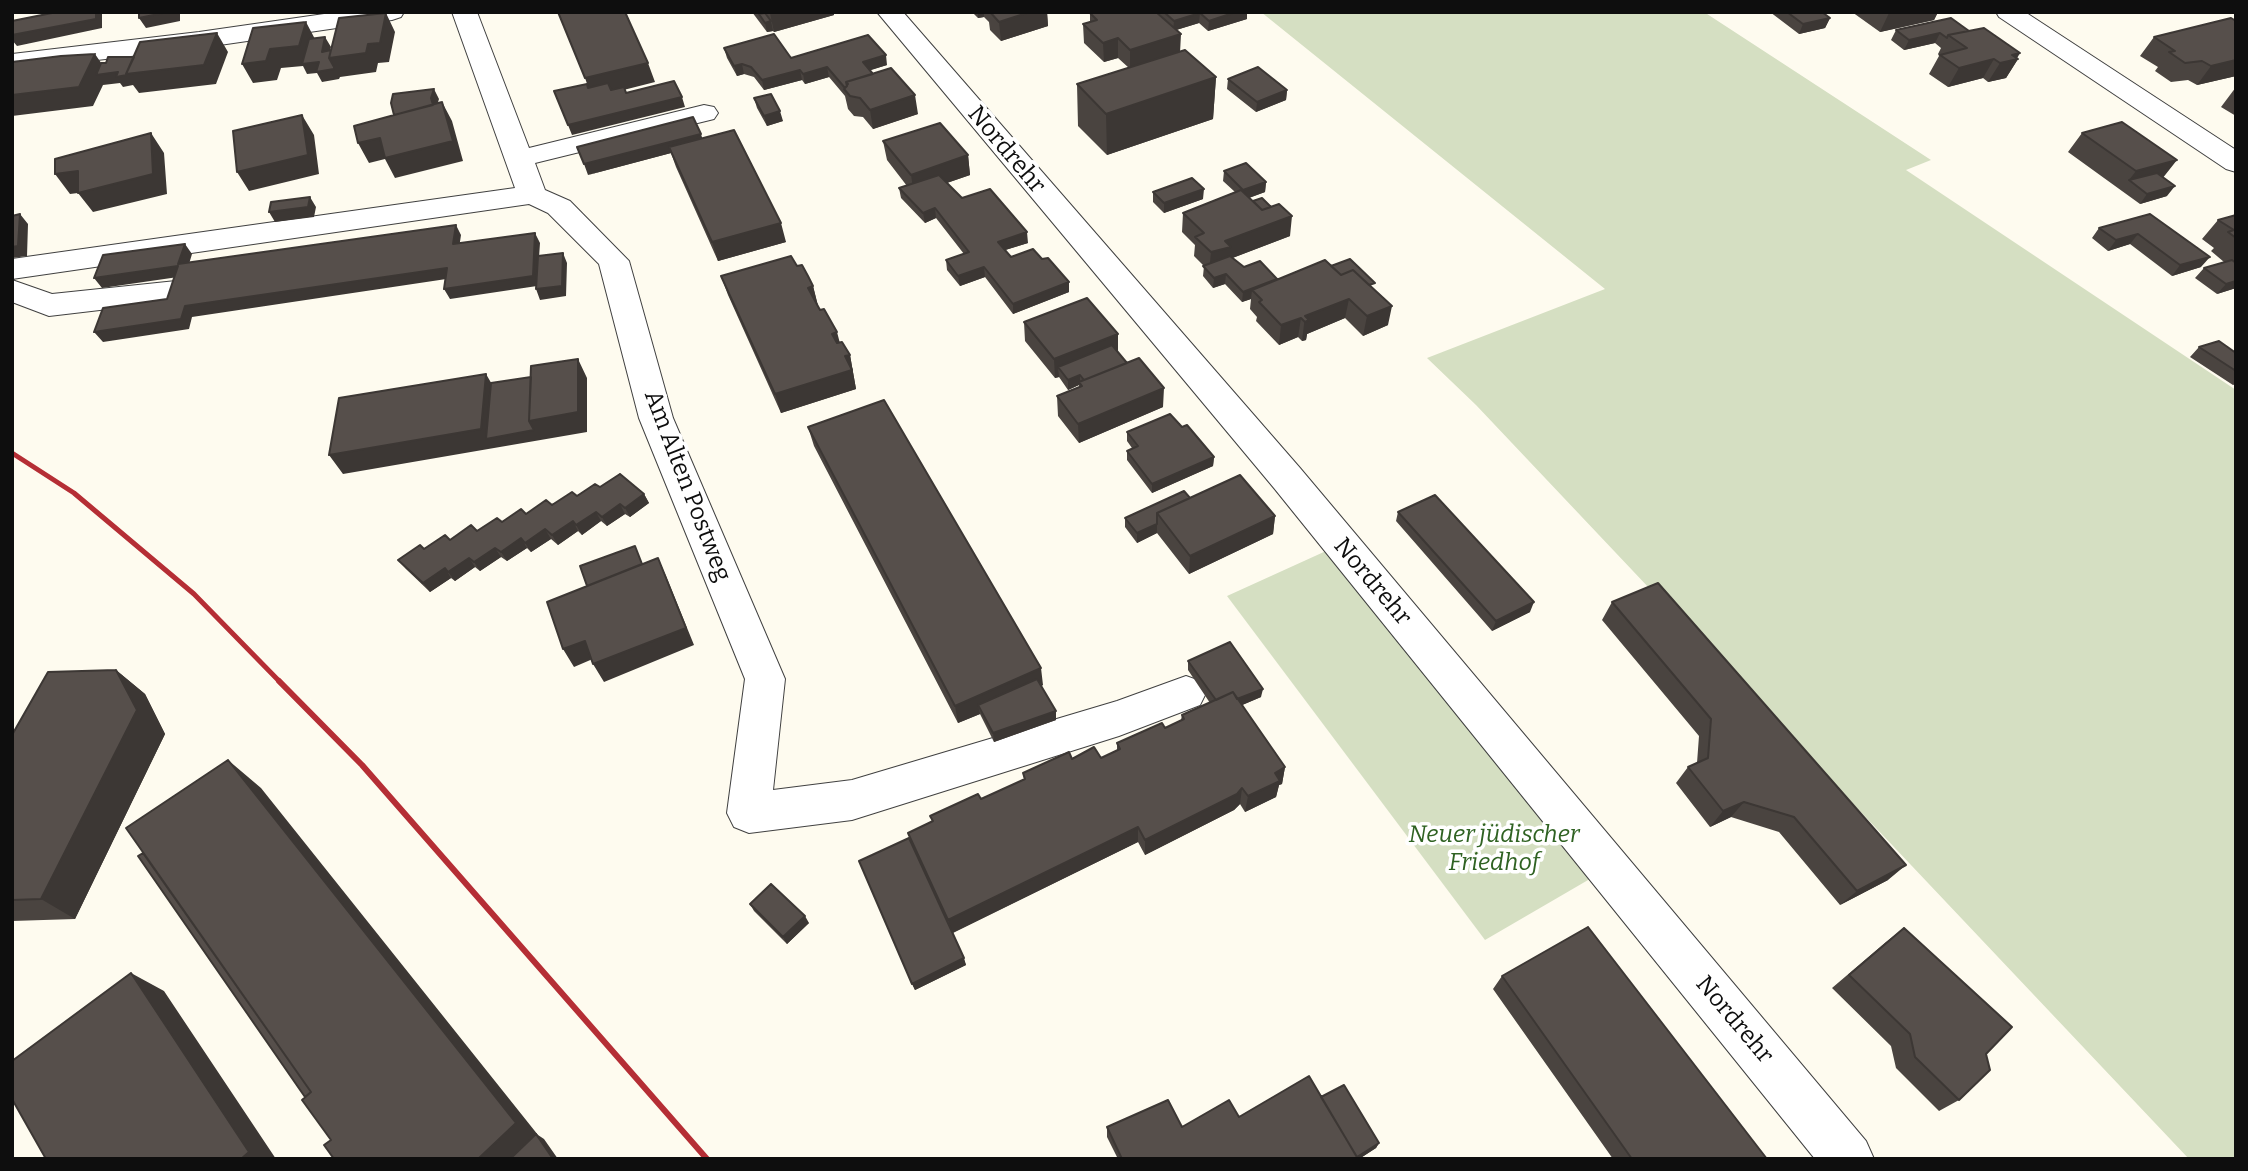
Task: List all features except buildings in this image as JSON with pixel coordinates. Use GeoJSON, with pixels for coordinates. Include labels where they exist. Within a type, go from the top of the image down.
{"type":"FeatureCollection","features":[{"type":"Feature","properties":{"kind":"street"},"geometry":{"type":"LineString","coordinates":[[195,12],[199,40]]}},
{"type":"Feature","properties":{"kind":"street"},"geometry":{"type":"LineString","coordinates":[[12,62],[199,40],[392,12]]}},
{"type":"Feature","properties":{"kind":"street"},"geometry":{"type":"LineString","coordinates":[[12,269],[532,195],[464,12]]}},
{"type":"Feature","properties":{"kind":"street","name":"Nordrehr"},"geometry":{"type":"LineString","coordinates":[[889,12],[1287,478],[1849,1159]]}},
{"type":"Feature","properties":{"kind":"street"},"geometry":{"type":"LineString","coordinates":[[2008,12],[2236,163]]}},
{"type":"Feature","properties":{"kind":"street"},"geometry":{"type":"LineString","coordinates":[[518,159],[704,113]]}},
{"type":"Feature","properties":{"kind":"street","name":"Am Alten Postweg"},"geometry":{"type":"LineString","coordinates":[[532,195],[559,207],[614,261],[656,418],[765,679],[749,813],[852,800],[1119,718],[1186,692]]}},
{"type":"Feature","properties":{"kind":"street"},"geometry":{"type":"LineString","coordinates":[[12,290],[48,305],[176,292]]}},
{"type":"Feature","properties":{"kind":"green space"},"geometry":{"type":"Polygon","coordinates":[[[1261,12],[1704,12],[1931,160],[1906,170],[2236,390],[2236,1159],[2189,1159],[1476,405],[1427,358],[1605,289],[1261,12]]]}},
{"type":"Feature","properties":{"kind":"green space","name":"Neuer jüdischer Friedhof"},"geometry":{"type":"Polygon","coordinates":[[[1326,551],[1595,876],[1485,940],[1227,596],[1326,551]]]}},
{"type":"Feature","properties":{"kind":"railway"},"geometry":{"type":"LineString","coordinates":[[12,453],[74,493],[194,594],[281,683]]}},
{"type":"Feature","properties":{"kind":"railway"},"geometry":{"type":"LineString","coordinates":[[279,681],[362,765],[707,1159]]}}]}
